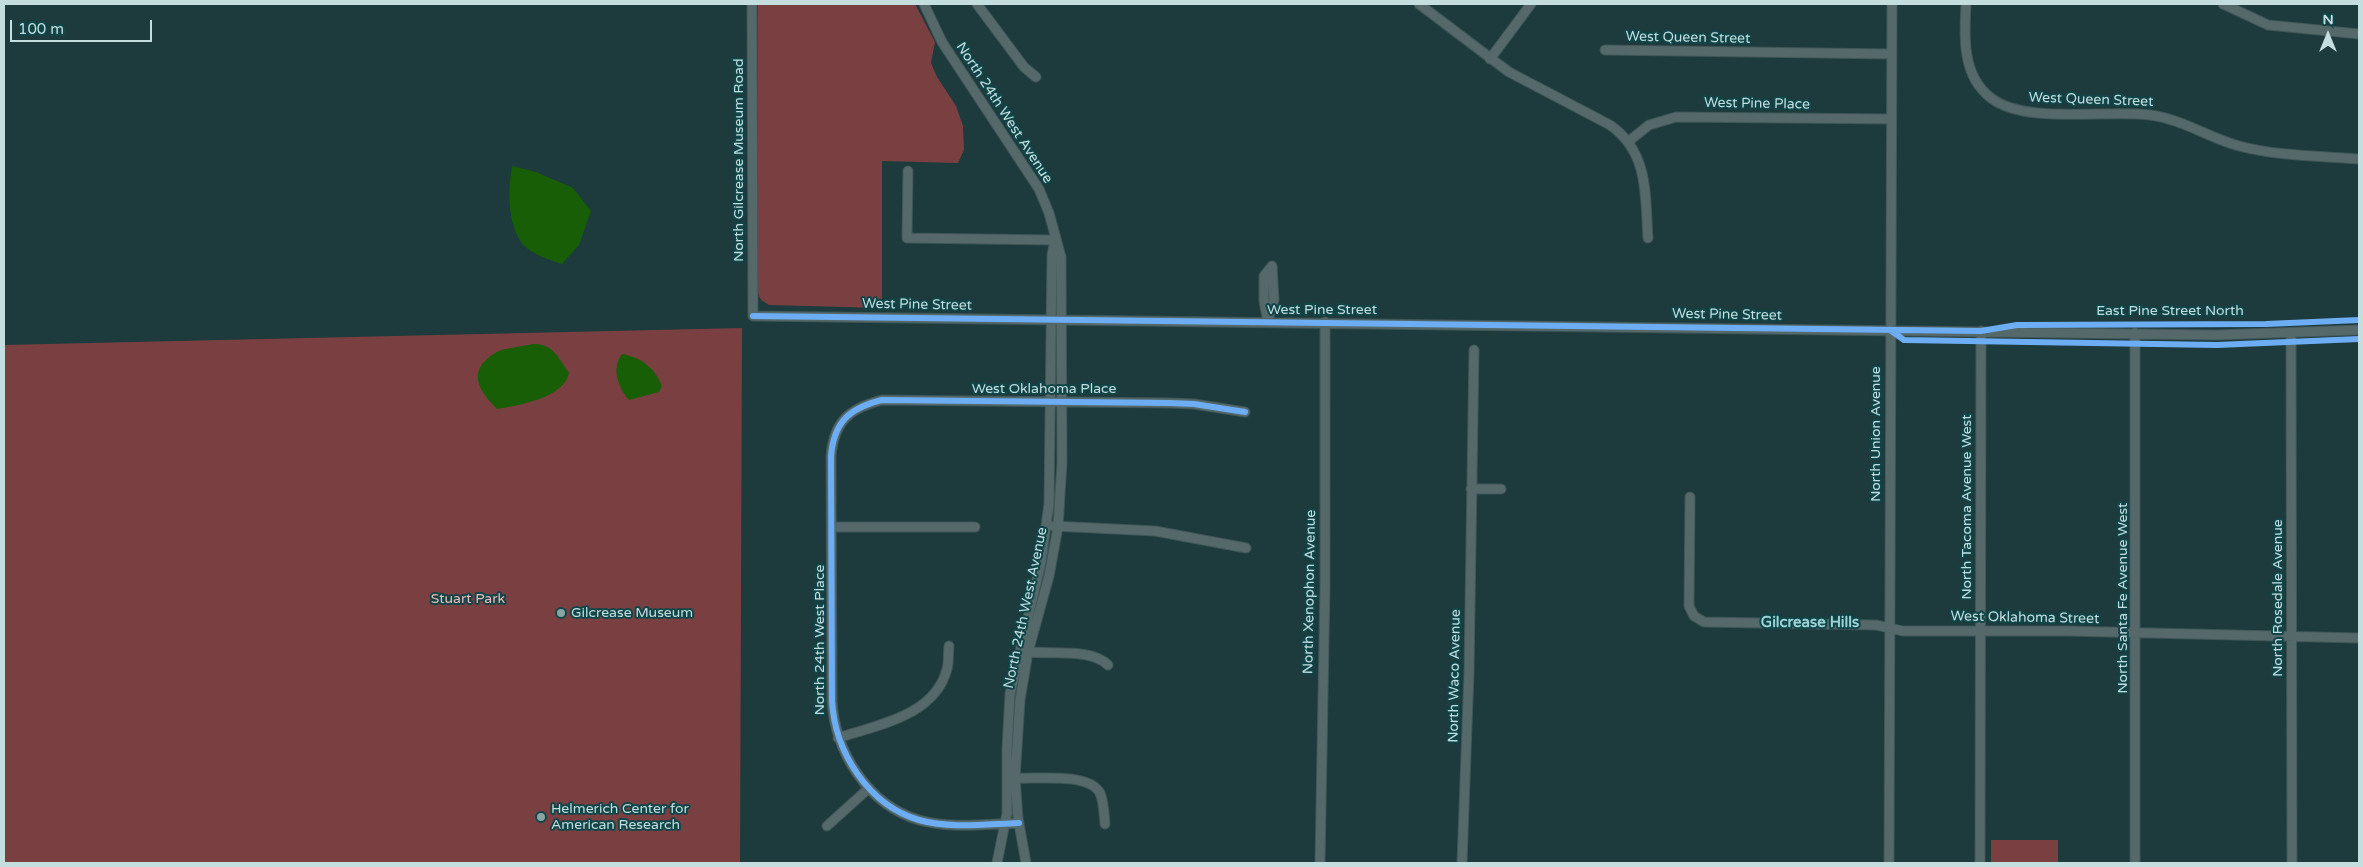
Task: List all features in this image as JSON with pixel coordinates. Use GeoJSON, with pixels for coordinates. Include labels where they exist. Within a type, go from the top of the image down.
{"type":"FeatureCollection","features":[{"type":"Feature","properties":{"kind":"street","name":"North Gilcrease Museum Road"},"geometry":{"type":"LineString","coordinates":[[752,4],[753,316]]}},
{"type":"Feature","properties":{"kind":"street","name":"North 24th West Avenue"},"geometry":{"type":"LineString","coordinates":[[924,4],[942,42],[1039,189],[1049,213],[1061,257],[1062,401],[1058,527],[1049,576],[1023,651]]}},
{"type":"Feature","properties":{"kind":"street"},"geometry":{"type":"LineString","coordinates":[[977,4],[1024,67],[1036,77]]}},
{"type":"Feature","properties":{"kind":"street"},"geometry":{"type":"LineString","coordinates":[[1419,4],[1490,59],[1522,80],[1610,125],[1629,142],[1636,151],[1641,168],[1648,238]]}},
{"type":"Feature","properties":{"kind":"street"},"geometry":{"type":"LineString","coordinates":[[1490,59],[1531,4]]}},
{"type":"Feature","properties":{"kind":"street","name":"North Union Avenue"},"geometry":{"type":"LineString","coordinates":[[1889,863],[1892,4]]}},
{"type":"Feature","properties":{"kind":"street","name":"West Queen Street"},"geometry":{"type":"LineString","coordinates":[[1966,4],[1968,62],[1976,81],[1996,102],[2015,110],[2150,115],[2174,121],[2246,148],[2359,159]]}},
{"type":"Feature","properties":{"kind":"street"},"geometry":{"type":"LineString","coordinates":[[2223,4],[2268,25],[2359,34]]}},
{"type":"Feature","properties":{"kind":"street","name":"West Queen Street"},"geometry":{"type":"LineString","coordinates":[[1605,50],[1891,54]]}},
{"type":"Feature","properties":{"kind":"street","name":"West Pine Place"},"geometry":{"type":"LineString","coordinates":[[1629,142],[1649,125],[1676,117],[1891,119]]}},
{"type":"Feature","properties":{"kind":"street"},"geometry":{"type":"LineString","coordinates":[[908,171],[907,238],[1055,240]]}},
{"type":"Feature","properties":{"kind":"street","name":"North 24th West Avenue"},"geometry":{"type":"LineString","coordinates":[[1026,863],[1011,778],[1008,711],[1023,651],[1047,526],[1051,478],[1052,255],[1055,240]]}},
{"type":"Feature","properties":{"kind":"street"},"geometry":{"type":"LineString","coordinates":[[1272,266],[1274,300],[1268,322],[1264,302],[1264,276],[1272,266]]}},
{"type":"Feature","properties":{"kind":"street","name":"West Pine Street"},"geometry":{"type":"LineString","coordinates":[[753,316],[2135,333],[2291,333],[2359,330]]}},
{"type":"Feature","properties":{"kind":"street","name":"North Xenophon Avenue"},"geometry":{"type":"LineString","coordinates":[[1320,863],[1325,585],[1324,322]]}},
{"type":"Feature","properties":{"kind":"street","name":"North Tacoma Avenue West"},"geometry":{"type":"LineString","coordinates":[[1980,331],[1980,863]]}},
{"type":"Feature","properties":{"kind":"street","name":"North Santa Fe Avenue West"},"geometry":{"type":"LineString","coordinates":[[2135,333],[2136,863]]}},
{"type":"Feature","properties":{"kind":"street","name":"North Rosedale Avenue"},"geometry":{"type":"LineString","coordinates":[[2291,333],[2292,863]]}},
{"type":"Feature","properties":{"kind":"street","name":"North Waco Avenue"},"geometry":{"type":"LineString","coordinates":[[1462,863],[1469,672],[1474,350]]}},
{"type":"Feature","properties":{"kind":"street","name":"West Oklahoma Place"},"geometry":{"type":"LineString","coordinates":[[846,416],[864,405],[882,400],[1194,404],[1246,412]]}},
{"type":"Feature","properties":{"kind":"street","name":"North 24th West Place"},"geometry":{"type":"LineString","coordinates":[[846,416],[840,424],[832,445],[832,701],[833,721],[838,738],[854,769],[869,788],[892,808],[920,820],[949,824],[1019,823]]}},
{"type":"Feature","properties":{"kind":"street"},"geometry":{"type":"LineString","coordinates":[[1471,490],[1501,489]]}},
{"type":"Feature","properties":{"kind":"street","name":"West Oklahoma Street"},"geometry":{"type":"LineString","coordinates":[[1690,497],[1689,606],[1694,616],[1704,622],[1876,625],[1903,631],[2067,630],[2137,634],[2359,638]]}},
{"type":"Feature","properties":{"kind":"street"},"geometry":{"type":"LineString","coordinates":[[1047,526],[1155,531],[1246,548]]}},
{"type":"Feature","properties":{"kind":"street"},"geometry":{"type":"LineString","coordinates":[[832,527],[975,527]]}},
{"type":"Feature","properties":{"kind":"street"},"geometry":{"type":"LineString","coordinates":[[838,738],[899,718],[927,702],[947,670],[949,646]]}},
{"type":"Feature","properties":{"kind":"street"},"geometry":{"type":"LineString","coordinates":[[1023,651],[1089,655],[1102,660],[1108,665]]}},
{"type":"Feature","properties":{"kind":"street","name":"North 24th West Avenue"},"geometry":{"type":"LineString","coordinates":[[997,863],[1006,823],[1011,778]]}},
{"type":"Feature","properties":{"kind":"street"},"geometry":{"type":"LineString","coordinates":[[1011,778],[1071,779],[1088,782],[1101,794],[1105,824]]}},
{"type":"Feature","properties":{"kind":"street"},"geometry":{"type":"LineString","coordinates":[[827,826],[869,788]]}},
{"type":"Feature","properties":{"kind":"green space"},"geometry":{"type":"Polygon","coordinates":[[[758,4],[915,4],[935,42],[931,63],[937,77],[956,106],[963,126],[964,150],[958,163],[882,161],[882,308],[769,305],[761,300],[757,291],[758,4]]]}},
{"type":"Feature","properties":{"kind":"green space","name":"Stuart Park"},"geometry":{"type":"Polygon","coordinates":[[[742,328],[740,863],[4,863],[4,345],[742,328]]]}},
{"type":"Feature","properties":{"kind":"green space"},"geometry":{"type":"Polygon","coordinates":[[[1991,840],[2058,840],[2058,863],[1991,863],[1991,840]]]}},
{"type":"Feature","properties":{"kind":"shaded area"},"geometry":{"type":"Polygon","coordinates":[[[512,166],[536,172],[573,188],[591,211],[579,245],[562,264],[529,250],[524,246],[516,233],[510,205],[512,166]]]}},
{"type":"Feature","properties":{"kind":"shaded area"},"geometry":{"type":"Polygon","coordinates":[[[533,344],[546,346],[555,353],[569,373],[566,381],[550,394],[539,399],[497,409],[479,385],[478,372],[481,366],[490,356],[501,350],[533,344]]]}},
{"type":"Feature","properties":{"kind":"shaded area"},"geometry":{"type":"Polygon","coordinates":[[[622,354],[636,358],[651,369],[662,386],[659,392],[629,400],[619,384],[616,372],[622,354]]]}},
{"type":"Feature","properties":{"kind":"cycle path","name":"East Pine Street North"},"geometry":{"type":"LineString","coordinates":[[753,316],[1981,331],[2017,325],[2266,324],[2359,320]]}},
{"type":"Feature","properties":{"kind":"cycle path"},"geometry":{"type":"LineString","coordinates":[[1890,330],[1904,340],[2217,345],[2359,339]]}},
{"type":"Feature","properties":{"kind":"cycle path"},"geometry":{"type":"LineString","coordinates":[[1019,823],[956,825],[919,820],[901,813],[884,802],[870,789],[847,757],[840,739],[832,701],[831,456],[840,425],[861,407],[882,400],[1170,403],[1194,404],[1245,412]]}},
{"type":"Feature","properties":{"kind":"place","name":"Gilcrease Museum"},"geometry":{"type":"Point","coordinates":[561,613]}},
{"type":"Feature","properties":{"kind":"place","name":"Helmerich Center for American Research"},"geometry":{"type":"Point","coordinates":[541,817]}},
{"type":"Feature","properties":{"kind":"district","name":"Gilcrease Hills"},"geometry":{"type":"Point","coordinates":[1810,623]}}]}
